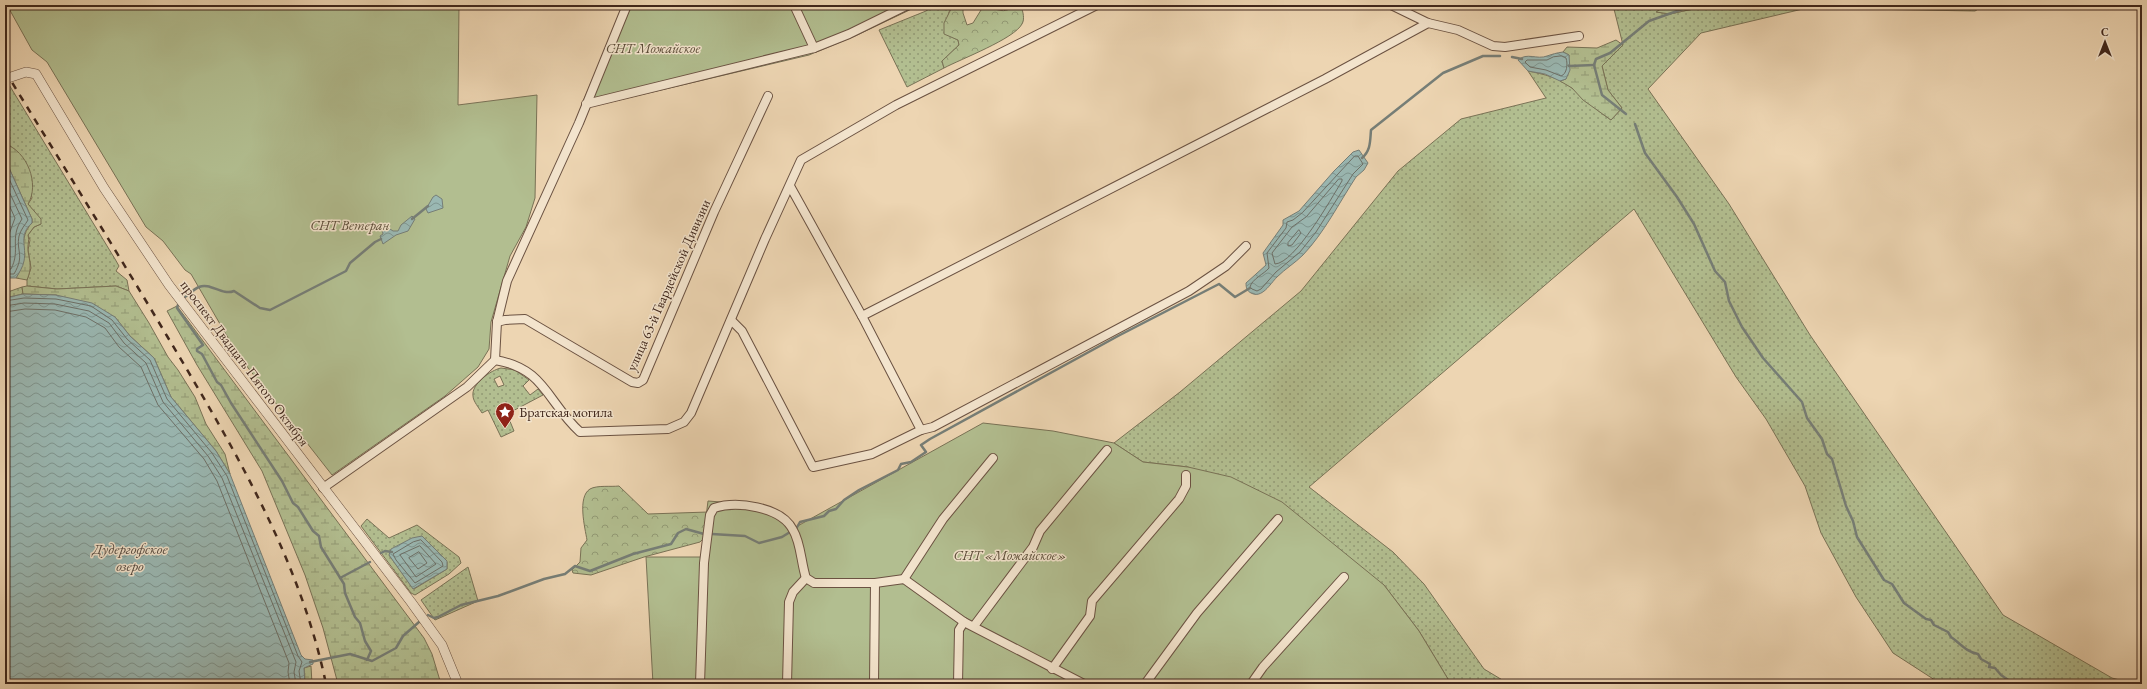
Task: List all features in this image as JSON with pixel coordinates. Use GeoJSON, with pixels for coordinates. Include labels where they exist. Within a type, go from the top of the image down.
{"type":"FeatureCollection","features":[{"type":"Feature","properties":{"kind":"street"},"geometry":{"type":"LineString","coordinates":[[322,488],[467,387],[495,360],[497,322],[507,281],[579,123],[628,5]]}},
{"type":"Feature","properties":{"kind":"street"},"geometry":{"type":"LineString","coordinates":[[794,5],[814,48]]}},
{"type":"Feature","properties":{"kind":"street"},"geometry":{"type":"LineString","coordinates":[[586,104],[814,48],[849,34],[908,5]]}},
{"type":"Feature","properties":{"kind":"street"},"geometry":{"type":"LineString","coordinates":[[495,360],[512,363],[529,372],[580,432],[668,429],[684,422],[691,413],[765,239],[801,160],[896,105],[1098,5]]}},
{"type":"Feature","properties":{"kind":"street"},"geometry":{"type":"LineString","coordinates":[[1391,5],[1428,23],[1458,30],[1493,46],[1505,47],[1579,36]]}},
{"type":"Feature","properties":{"kind":"street"},"geometry":{"type":"LineString","coordinates":[[862,316],[1325,79],[1428,23]]}},
{"type":"Feature","properties":{"kind":"street","name":"проспект Двадцать Пятого Октября"},"geometry":{"type":"LineString","coordinates":[[7,78],[26,72],[36,74],[104,188],[169,285],[442,645],[458,684]]}},
{"type":"Feature","properties":{"kind":"street","name":"улица 63-й Гвардейской Дивизии"},"geometry":{"type":"LineString","coordinates":[[497,322],[505,320],[526,320],[632,382],[638,383],[643,380],[714,212],[768,96]]}},
{"type":"Feature","properties":{"kind":"street"},"geometry":{"type":"LineString","coordinates":[[790,186],[862,316],[921,430]]}},
{"type":"Feature","properties":{"kind":"street"},"geometry":{"type":"LineString","coordinates":[[731,320],[742,331],[813,467],[872,454],[921,430],[933,427],[1189,291],[1226,266],[1246,246]]}},
{"type":"Feature","properties":{"kind":"street"},"geometry":{"type":"LineString","coordinates":[[974,626],[1033,547],[1040,531],[1107,450]]}},
{"type":"Feature","properties":{"kind":"street"},"geometry":{"type":"LineString","coordinates":[[904,579],[943,519],[993,458]]}},
{"type":"Feature","properties":{"kind":"street"},"geometry":{"type":"LineString","coordinates":[[1052,669],[1090,616],[1092,601],[1179,499],[1186,486],[1186,475]]}},
{"type":"Feature","properties":{"kind":"street"},"geometry":{"type":"LineString","coordinates":[[700,684],[704,563],[710,515],[714,508],[726,504],[762,508],[781,515],[793,529],[806,578],[814,583],[875,583],[904,579],[964,622],[1052,669],[1084,684]]}},
{"type":"Feature","properties":{"kind":"street"},"geometry":{"type":"LineString","coordinates":[[1145,684],[1197,613],[1278,519]]}},
{"type":"Feature","properties":{"kind":"street"},"geometry":{"type":"LineString","coordinates":[[787,684],[789,602],[793,592],[806,578]]}},
{"type":"Feature","properties":{"kind":"street"},"geometry":{"type":"LineString","coordinates":[[1251,684],[1263,667],[1344,578]]}},
{"type":"Feature","properties":{"kind":"street"},"geometry":{"type":"LineString","coordinates":[[874,684],[875,583]]}},
{"type":"Feature","properties":{"kind":"street"},"geometry":{"type":"LineString","coordinates":[[958,684],[959,630],[964,622]]}},
{"type":"Feature","properties":{"kind":"green space","name":"СНТ Ветеран"},"geometry":{"type":"Polygon","coordinates":[[[7,5],[459,5],[458,105],[537,95],[535,198],[526,227],[510,256],[491,322],[489,349],[478,367],[445,396],[332,475],[238,355],[191,274],[185,270],[163,241],[146,227],[47,62],[32,50],[7,5]]]}},
{"type":"Feature","properties":{"kind":"green space","name":"СНТ Можайское"},"geometry":{"type":"Polygon","coordinates":[[[624,5],[920,5],[855,36],[809,55],[589,107],[582,104],[624,5]]]}},
{"type":"Feature","properties":{"kind":"green space"},"geometry":{"type":"Polygon","coordinates":[[[935,5],[953,5],[949,12],[944,33],[958,40],[959,45],[942,61],[944,68],[907,87],[879,30],[926,11],[935,5]]]}},
{"type":"Feature","properties":{"kind":"green space"},"geometry":{"type":"Polygon","coordinates":[[[953,5],[963,5],[963,13],[967,25],[973,23],[981,10],[981,5],[994,5],[995,9],[1003,11],[1010,9],[1015,5],[1021,6],[1023,20],[1022,24],[1017,30],[1009,36],[944,68],[942,61],[959,45],[958,40],[944,34],[944,23],[953,5]]]}},
{"type":"Feature","properties":{"kind":"green space"},"geometry":{"type":"Polygon","coordinates":[[[1613,5],[1667,5],[1657,12],[1670,14],[1711,5],[1985,5],[1975,11],[1807,8],[1701,33],[1648,89],[1729,204],[1810,335],[2003,615],[2112,678],[2135,684],[1941,684],[1893,653],[1856,597],[1821,533],[1805,486],[1766,419],[1736,377],[1634,209],[1309,487],[1393,552],[1424,584],[1484,669],[1509,684],[1451,684],[1419,631],[1384,585],[1188,467],[1143,462],[1114,443],[1180,392],[1301,291],[1398,171],[1461,119],[1546,98],[1528,71],[1546,75],[1563,82],[1611,120],[1622,108],[1608,90],[1602,66],[1623,45],[1613,5]]]}},
{"type":"Feature","properties":{"kind":"green space"},"geometry":{"type":"Polygon","coordinates":[[[1667,5],[1711,5],[1670,14],[1656,12],[1667,5]]]}},
{"type":"Feature","properties":{"kind":"green space"},"geometry":{"type":"Polygon","coordinates":[[[1616,40],[1623,45],[1602,66],[1608,90],[1622,108],[1611,120],[1583,100],[1572,88],[1560,81],[1566,79],[1569,55],[1563,52],[1567,47],[1597,48],[1616,40]]]}},
{"type":"Feature","properties":{"kind":"green space"},"geometry":{"type":"Polygon","coordinates":[[[8,83],[115,259],[119,266],[116,271],[127,280],[129,291],[116,286],[57,289],[27,286],[27,280],[31,268],[28,250],[30,240],[28,235],[34,227],[41,224],[28,204],[32,198],[22,159],[18,153],[5,144],[5,85],[8,83]]]}},
{"type":"Feature","properties":{"kind":"green space"},"geometry":{"type":"Polygon","coordinates":[[[5,144],[20,154],[29,169],[33,187],[28,204],[41,219],[41,224],[34,227],[28,235],[30,272],[27,280],[16,278],[21,264],[23,241],[28,228],[32,223],[32,219],[5,159],[5,144]]]}},
{"type":"Feature","properties":{"kind":"green space"},"geometry":{"type":"Polygon","coordinates":[[[27,286],[57,289],[116,286],[129,291],[168,357],[195,397],[206,424],[225,454],[230,474],[216,451],[171,397],[154,358],[130,336],[115,317],[56,295],[23,294],[22,287],[27,286]]]}},
{"type":"Feature","properties":{"kind":"green space"},"geometry":{"type":"Polygon","coordinates":[[[22,287],[23,294],[5,298],[5,293],[22,287]]]}},
{"type":"Feature","properties":{"kind":"green space"},"geometry":{"type":"Polygon","coordinates":[[[177,306],[424,638],[432,654],[441,684],[338,684],[323,628],[305,575],[262,471],[197,365],[167,311],[177,306]]]}},
{"type":"Feature","properties":{"kind":"green space"},"geometry":{"type":"Polygon","coordinates":[[[501,368],[515,370],[529,380],[523,386],[530,395],[538,389],[543,395],[507,414],[514,431],[501,437],[488,410],[482,413],[473,398],[473,391],[478,382],[497,369],[501,368]],[[500,376],[494,379],[498,387],[504,385],[500,376]]]}},
{"type":"Feature","properties":{"kind":"green space","name":"СНТ «Можайское»"},"geometry":{"type":"Polygon","coordinates":[[[983,423],[1053,431],[1114,443],[1143,462],[1188,467],[1231,477],[1282,502],[1384,585],[1419,631],[1451,684],[653,684],[646,557],[701,557],[708,501],[760,505],[794,528],[983,423]]]}},
{"type":"Feature","properties":{"kind":"green space"},"geometry":{"type":"Polygon","coordinates":[[[619,486],[648,514],[708,512],[705,537],[700,542],[644,557],[591,575],[573,573],[572,570],[580,562],[581,548],[587,540],[583,513],[586,493],[590,489],[596,487],[619,486]]]}},
{"type":"Feature","properties":{"kind":"green space"},"geometry":{"type":"Polygon","coordinates":[[[367,519],[389,538],[417,525],[459,557],[461,563],[449,574],[415,595],[411,593],[361,526],[367,519]],[[422,536],[389,555],[414,589],[447,569],[447,562],[422,536]]]}},
{"type":"Feature","properties":{"kind":"green space"},"geometry":{"type":"Polygon","coordinates":[[[468,567],[478,601],[435,620],[421,600],[468,567]]]}},
{"type":"Feature","properties":{"kind":"green space"},"geometry":{"type":"Polygon","coordinates":[[[311,666],[312,684],[305,684],[304,668],[311,666]]]}},
{"type":"Feature","properties":{"kind":"water"},"geometry":{"type":"Polygon","coordinates":[[[1563,52],[1569,55],[1570,70],[1566,79],[1560,81],[1545,74],[1528,71],[1518,60],[1528,56],[1543,57],[1563,52]]]}},
{"type":"Feature","properties":{"kind":"water"},"geometry":{"type":"Polygon","coordinates":[[[1359,150],[1368,163],[1364,170],[1356,177],[1318,237],[1303,255],[1280,274],[1266,290],[1259,294],[1250,292],[1247,289],[1246,283],[1266,265],[1263,253],[1283,225],[1283,220],[1299,211],[1334,171],[1353,152],[1359,150]]]}},
{"type":"Feature","properties":{"kind":"water"},"geometry":{"type":"Polygon","coordinates":[[[5,159],[32,219],[32,223],[25,232],[25,256],[21,270],[16,278],[5,278],[5,159]]]}},
{"type":"Feature","properties":{"kind":"water"},"geometry":{"type":"Polygon","coordinates":[[[436,195],[442,199],[443,208],[428,213],[426,209],[433,197],[436,195]]]}},
{"type":"Feature","properties":{"kind":"water"},"geometry":{"type":"Polygon","coordinates":[[[412,216],[415,219],[408,231],[396,235],[383,244],[380,236],[383,234],[382,229],[387,227],[393,231],[398,231],[401,225],[412,216]]]}},
{"type":"Feature","properties":{"kind":"water","name":"Дудергофское озеро"},"geometry":{"type":"Polygon","coordinates":[[[23,294],[56,295],[92,303],[115,317],[130,336],[154,358],[171,397],[216,451],[230,474],[301,655],[305,659],[313,660],[313,664],[304,668],[305,684],[5,684],[5,298],[23,294]]]}},
{"type":"Feature","properties":{"kind":"water"},"geometry":{"type":"Polygon","coordinates":[[[422,536],[447,561],[447,569],[413,589],[389,555],[391,549],[412,538],[422,536]]]}},
{"type":"Feature","properties":{"kind":"waterway"},"geometry":{"type":"LineString","coordinates":[[1626,114],[1602,95],[1594,65],[1596,59],[1610,53],[1649,21],[1694,5]]}},
{"type":"Feature","properties":{"kind":"waterway"},"geometry":{"type":"LineString","coordinates":[[1362,158],[1369,149],[1371,130],[1443,73],[1483,56],[1500,56]]}},
{"type":"Feature","properties":{"kind":"waterway"},"geometry":{"type":"LineString","coordinates":[[1512,57],[1522,59]]}},
{"type":"Feature","properties":{"kind":"waterway"},"geometry":{"type":"LineString","coordinates":[[1569,66],[1594,65]]}},
{"type":"Feature","properties":{"kind":"waterway"},"geometry":{"type":"LineString","coordinates":[[1635,124],[1645,153],[1677,197],[1694,224],[1715,271],[1725,282],[1729,301],[1742,327],[1763,358],[1802,402],[1807,418],[1822,439],[1827,454],[1832,459],[1857,537],[1884,580],[1892,584],[1904,603],[1926,619],[1931,620],[1934,625],[1948,632],[1951,637],[1967,649],[1978,654],[1981,659],[1990,664],[1989,667],[1995,668],[2001,675],[2014,684]]}},
{"type":"Feature","properties":{"kind":"waterway"},"geometry":{"type":"LineString","coordinates":[[412,219],[428,206]]}},
{"type":"Feature","properties":{"kind":"waterway"},"geometry":{"type":"LineString","coordinates":[[185,297],[193,290],[207,286],[225,292],[234,291],[260,308],[270,310],[346,271],[350,263],[375,242],[381,239]]}},
{"type":"Feature","properties":{"kind":"waterway"},"geometry":{"type":"LineString","coordinates":[[796,529],[800,522],[824,516],[829,511],[836,509],[844,500],[859,490],[898,470],[901,464],[911,462],[926,452],[921,445],[930,439],[1118,336],[1219,284],[1235,297],[1250,288]]}},
{"type":"Feature","properties":{"kind":"waterway"},"geometry":{"type":"LineString","coordinates":[[178,305],[177,308],[203,345],[197,349],[197,351],[202,354],[217,382],[221,385],[231,403],[282,481],[293,503],[298,507],[313,531],[319,536],[321,547],[344,584],[345,593],[355,617],[360,623],[365,641],[371,651],[367,660]]}},
{"type":"Feature","properties":{"kind":"waterway"},"geometry":{"type":"LineString","coordinates":[[428,615],[434,618],[438,617],[461,605],[498,596],[544,579],[565,574],[575,566],[590,571],[633,554],[671,544],[678,533],[686,529],[704,534]]}},
{"type":"Feature","properties":{"kind":"waterway"},"geometry":{"type":"LineString","coordinates":[[712,534],[745,536],[759,543],[782,537],[790,532]]}},
{"type":"Feature","properties":{"kind":"waterway"},"geometry":{"type":"LineString","coordinates":[[381,553],[385,551],[392,552]]}},
{"type":"Feature","properties":{"kind":"waterway"},"geometry":{"type":"LineString","coordinates":[[340,578],[370,562]]}},
{"type":"Feature","properties":{"kind":"waterway"},"geometry":{"type":"LineString","coordinates":[[310,662],[350,654],[372,661],[396,648],[403,636],[419,622]]}},
{"type":"Feature","properties":{"kind":"railway"},"geometry":{"type":"LineString","coordinates":[[5,71],[107,236],[216,419],[239,461],[281,547],[299,592],[314,637],[326,684]]}},
{"type":"Feature","properties":{"kind":"place","name":"Братская могила"},"geometry":{"type":"Point","coordinates":[505,429]}}]}
